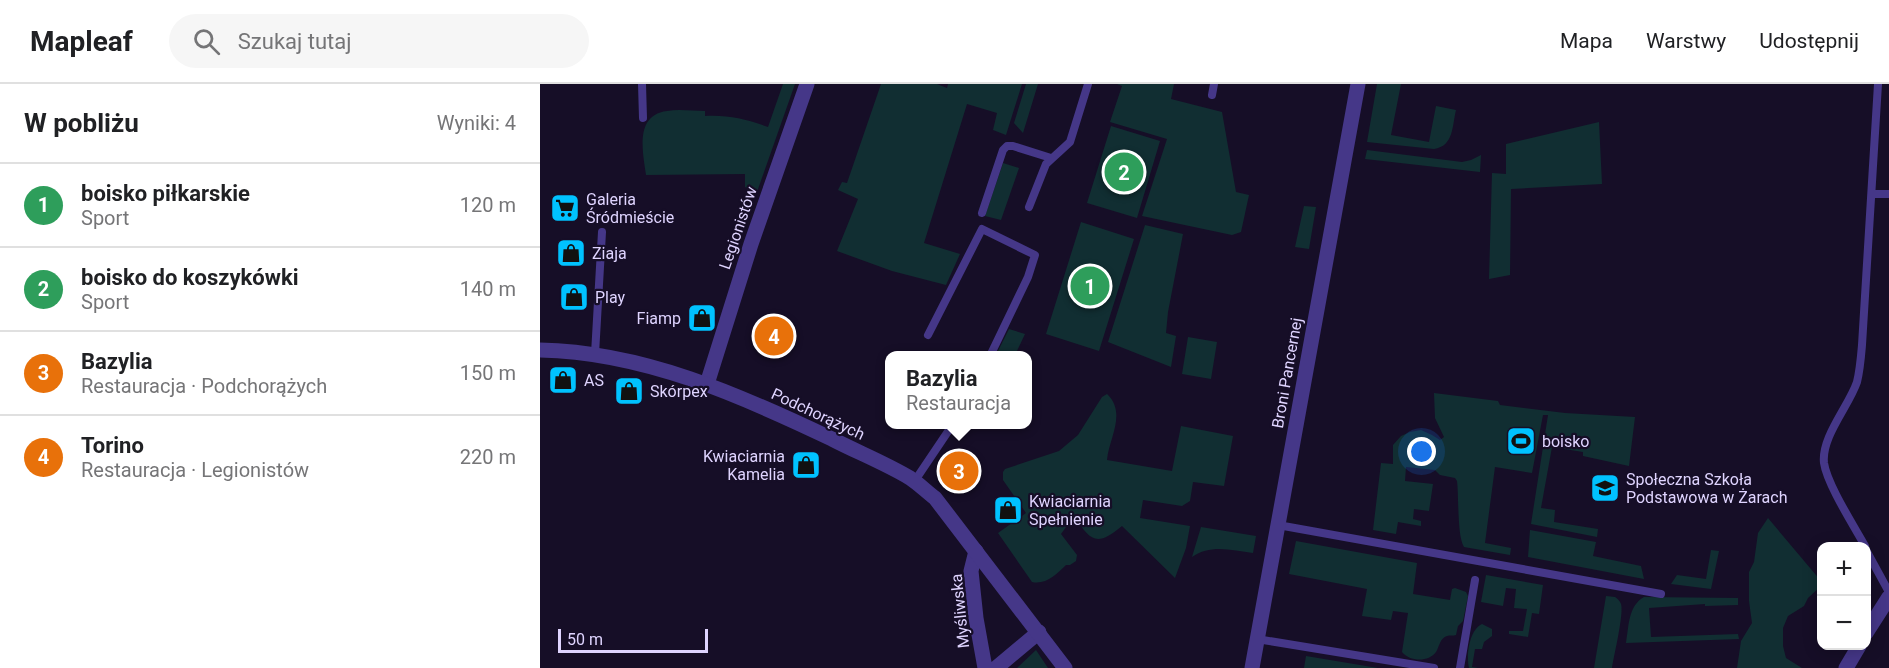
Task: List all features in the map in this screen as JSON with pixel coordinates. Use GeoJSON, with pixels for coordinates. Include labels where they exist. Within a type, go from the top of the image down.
{"type":"FeatureCollection","features":[{"type":"Feature","properties":{"kind":"street","name":"Legionistów"},"geometry":{"type":"LineString","coordinates":[[707,384],[751,244],[807,84]]}},
{"type":"Feature","properties":{"kind":"street","name":"Broni Pancernej"},"geometry":{"type":"LineString","coordinates":[[1252,668],[1358,84]]}},
{"type":"Feature","properties":{"kind":"street","name":"Podchorążych"},"geometry":{"type":"LineString","coordinates":[[540,350],[595,354],[634,362],[707,384],[805,427],[914,482],[935,498],[1065,668]]}},
{"type":"Feature","properties":{"kind":"street","name":"Myśliwska"},"geometry":{"type":"LineString","coordinates":[[976,551],[971,572],[985,668]]}},
{"type":"Feature","properties":{"kind":"street"},"geometry":{"type":"LineString","coordinates":[[1871,625],[1889,597]]}},
{"type":"Feature","properties":{"kind":"street"},"geometry":{"type":"LineString","coordinates":[[996,668],[1039,632]]}},
{"type":"Feature","properties":{"kind":"street"},"geometry":{"type":"LineString","coordinates":[[1846,668],[1856,650]]}},
{"type":"Feature","properties":{"kind":"lane"},"geometry":{"type":"LineString","coordinates":[[642,84],[643,118]]}},
{"type":"Feature","properties":{"kind":"lane"},"geometry":{"type":"LineString","coordinates":[[1029,207],[1046,164],[1070,142],[1088,84]]}},
{"type":"Feature","properties":{"kind":"lane"},"geometry":{"type":"LineString","coordinates":[[1212,95],[1214,84]]}},
{"type":"Feature","properties":{"kind":"lane"},"geometry":{"type":"LineString","coordinates":[[1863,542],[1828,477],[1824,461],[1826,445],[1852,391],[1859,369],[1878,84]]}},
{"type":"Feature","properties":{"kind":"lane"},"geometry":{"type":"LineString","coordinates":[[982,213],[1003,150],[1007,146],[1052,158]]}},
{"type":"Feature","properties":{"kind":"lane"},"geometry":{"type":"LineString","coordinates":[[1872,194],[1889,194]]}},
{"type":"Feature","properties":{"kind":"lane"},"geometry":{"type":"LineString","coordinates":[[928,335],[982,229],[1035,255],[1028,277],[992,351]]}},
{"type":"Feature","properties":{"kind":"lane"},"geometry":{"type":"LineString","coordinates":[[595,354],[602,232]]}},
{"type":"Feature","properties":{"kind":"lane"},"geometry":{"type":"LineString","coordinates":[[914,482],[950,429]]}},
{"type":"Feature","properties":{"kind":"lane"},"geometry":{"type":"LineString","coordinates":[[1278,525],[1662,594]]}},
{"type":"Feature","properties":{"kind":"lane"},"geometry":{"type":"LineString","coordinates":[[1871,558],[1889,592]]}},
{"type":"Feature","properties":{"kind":"lane"},"geometry":{"type":"LineString","coordinates":[[1460,668],[1475,580]]}},
{"type":"Feature","properties":{"kind":"lane"},"geometry":{"type":"LineString","coordinates":[[1257,639],[1434,668]]}},
{"type":"Feature","properties":{"kind":"green space"},"geometry":{"type":"Polygon","coordinates":[[[783,84],[795,84],[757,192],[745,187],[745,174],[646,175],[643,136],[649,120],[656,114],[672,110],[705,111],[705,116],[737,118],[768,127],[783,84]]]}},
{"type":"Feature","properties":{"kind":"green space"},"geometry":{"type":"Polygon","coordinates":[[[881,84],[937,84],[947,88],[948,84],[1022,84],[1006,135],[993,130],[997,113],[967,104],[924,243],[960,254],[946,285],[892,271],[837,251],[858,199],[838,190],[842,182],[847,183],[881,84]]]}},
{"type":"Feature","properties":{"kind":"green space"},"geometry":{"type":"Polygon","coordinates":[[[1026,84],[1038,84],[1023,133],[1014,123],[1026,84]]]}},
{"type":"Feature","properties":{"kind":"green space"},"geometry":{"type":"Polygon","coordinates":[[[1117,84],[1174,84],[1171,99],[1222,112],[1236,192],[1249,195],[1241,232],[1232,235],[1142,216],[1167,139],[1110,122],[1122,86],[1117,84]]]}},
{"type":"Feature","properties":{"kind":"green space"},"geometry":{"type":"Polygon","coordinates":[[[1377,84],[1401,84],[1391,135],[1429,142],[1436,106],[1456,110],[1449,140],[1441,147],[1434,149],[1367,142],[1377,84]]]}},
{"type":"Feature","properties":{"kind":"green space"},"geometry":{"type":"Polygon","coordinates":[[[1599,122],[1602,184],[1511,189],[1510,275],[1489,279],[1492,173],[1506,174],[1506,144],[1599,122]]]}},
{"type":"Feature","properties":{"kind":"green space"},"geometry":{"type":"Polygon","coordinates":[[[1111,126],[1160,141],[1137,218],[1087,203],[1111,126]]]}},
{"type":"Feature","properties":{"kind":"green space"},"geometry":{"type":"Polygon","coordinates":[[[1367,150],[1462,162],[1481,155],[1480,172],[1365,159],[1367,150]]]}},
{"type":"Feature","properties":{"kind":"green space"},"geometry":{"type":"Polygon","coordinates":[[[1003,163],[1019,168],[1001,220],[985,216],[1003,163]]]}},
{"type":"Feature","properties":{"kind":"green space"},"geometry":{"type":"Polygon","coordinates":[[[1304,206],[1316,207],[1309,249],[1295,247],[1304,206]]]}},
{"type":"Feature","properties":{"kind":"green space"},"geometry":{"type":"Polygon","coordinates":[[[1081,222],[1134,239],[1099,351],[1046,334],[1081,222]]]}},
{"type":"Feature","properties":{"kind":"green space"},"geometry":{"type":"Polygon","coordinates":[[[1145,225],[1183,234],[1166,333],[1176,336],[1171,367],[1108,342],[1145,225]]]}},
{"type":"Feature","properties":{"kind":"green space"},"geometry":{"type":"Polygon","coordinates":[[[1009,329],[1025,334],[1017,351],[998,351],[1009,329]]]}},
{"type":"Feature","properties":{"kind":"green space"},"geometry":{"type":"Polygon","coordinates":[[[1188,337],[1217,342],[1211,379],[1182,374],[1188,337]]]}},
{"type":"Feature","properties":{"kind":"green space"},"geometry":{"type":"Polygon","coordinates":[[[1434,393],[1498,401],[1500,405],[1565,413],[1635,417],[1629,466],[1583,456],[1583,452],[1552,447],[1541,508],[1555,510],[1554,522],[1598,529],[1597,537],[1531,524],[1548,415],[1543,415],[1532,473],[1495,467],[1485,543],[1511,548],[1510,555],[1464,547],[1459,526],[1457,481],[1455,478],[1440,475],[1435,470],[1406,467],[1405,481],[1433,484],[1429,511],[1414,509],[1413,519],[1421,521],[1421,526],[1398,522],[1396,534],[1373,530],[1381,463],[1393,464],[1393,445],[1401,436],[1421,430],[1440,440],[1444,437],[1435,418],[1434,393]]]}},
{"type":"Feature","properties":{"kind":"green space"},"geometry":{"type":"Polygon","coordinates":[[[1107,394],[1113,401],[1116,417],[1107,460],[1172,471],[1181,426],[1233,436],[1224,486],[1193,482],[1190,501],[1182,506],[1143,500],[1140,518],[1190,526],[1186,548],[1175,578],[1122,526],[1106,537],[1094,538],[1089,536],[1074,516],[1061,534],[1077,555],[1076,561],[1066,565],[1047,580],[1032,582],[998,533],[1026,513],[1003,480],[1003,472],[1005,469],[1059,451],[1078,435],[1102,397],[1107,394]]]}},
{"type":"Feature","properties":{"kind":"green space"},"geometry":{"type":"Polygon","coordinates":[[[1768,518],[1817,576],[1817,590],[1808,598],[1804,606],[1788,616],[1783,628],[1786,658],[1802,668],[1737,668],[1741,641],[1752,623],[1749,572],[1754,562],[1758,533],[1768,518]]]}},
{"type":"Feature","properties":{"kind":"green space"},"geometry":{"type":"Polygon","coordinates":[[[1201,527],[1256,536],[1253,553],[1214,549],[1192,557],[1201,527]]]}},
{"type":"Feature","properties":{"kind":"green space"},"geometry":{"type":"Polygon","coordinates":[[[1530,530],[1596,542],[1593,556],[1641,566],[1644,579],[1528,557],[1530,530]]]}},
{"type":"Feature","properties":{"kind":"green space"},"geometry":{"type":"Polygon","coordinates":[[[1296,541],[1417,563],[1413,594],[1450,600],[1452,589],[1466,592],[1468,596],[1463,621],[1458,626],[1456,635],[1445,637],[1436,652],[1429,658],[1419,660],[1410,658],[1402,652],[1408,613],[1393,611],[1391,620],[1362,616],[1367,589],[1289,574],[1296,541]]]}},
{"type":"Feature","properties":{"kind":"green space"},"geometry":{"type":"Polygon","coordinates":[[[1711,550],[1719,551],[1711,589],[1671,584],[1677,575],[1706,579],[1711,550]]]}},
{"type":"Feature","properties":{"kind":"green space"},"geometry":{"type":"Polygon","coordinates":[[[1486,575],[1543,585],[1539,614],[1532,613],[1528,637],[1509,634],[1509,631],[1523,631],[1527,609],[1514,608],[1516,589],[1506,588],[1503,606],[1481,602],[1486,575]]]}},
{"type":"Feature","properties":{"kind":"green space"},"geometry":{"type":"Polygon","coordinates":[[[1606,596],[1615,597],[1621,603],[1620,625],[1612,668],[1594,668],[1606,596]]]}},
{"type":"Feature","properties":{"kind":"green space"},"geometry":{"type":"Polygon","coordinates":[[[1644,597],[1738,598],[1738,605],[1705,606],[1705,604],[1649,608],[1651,637],[1738,634],[1739,639],[1626,643],[1632,611],[1644,597]]]}},
{"type":"Feature","properties":{"kind":"green space"},"geometry":{"type":"Polygon","coordinates":[[[1482,624],[1492,629],[1492,636],[1484,642],[1482,649],[1475,649],[1472,667],[1478,668],[1469,668],[1471,637],[1482,624]]]}},
{"type":"Feature","properties":{"kind":"green space"},"geometry":{"type":"Polygon","coordinates":[[[1036,650],[1048,668],[1017,668],[1036,650]]]}},
{"type":"Feature","properties":{"kind":"green space"},"geometry":{"type":"Polygon","coordinates":[[[1306,656],[1378,668],[1304,668],[1306,656]]]}},
{"type":"Feature","properties":{"kind":"place","name":"boisko do koszykówki"},"geometry":{"type":"Point","coordinates":[1124,172]}},
{"type":"Feature","properties":{"kind":"place","name":"Galeria Śródmieście"},"geometry":{"type":"Point","coordinates":[565,208]}},
{"type":"Feature","properties":{"kind":"place","name":"Ziaja"},"geometry":{"type":"Point","coordinates":[571,253]}},
{"type":"Feature","properties":{"kind":"place","name":"boisko piłkarskie"},"geometry":{"type":"Point","coordinates":[1090,286]}},
{"type":"Feature","properties":{"kind":"place","name":"Play"},"geometry":{"type":"Point","coordinates":[574,297]}},
{"type":"Feature","properties":{"kind":"place","name":"Fiamp"},"geometry":{"type":"Point","coordinates":[702,318]}},
{"type":"Feature","properties":{"kind":"place","name":"Torino"},"geometry":{"type":"Point","coordinates":[774,336]}},
{"type":"Feature","properties":{"kind":"place","name":"AS"},"geometry":{"type":"Point","coordinates":[563,380]}},
{"type":"Feature","properties":{"kind":"place","name":"Skórpex"},"geometry":{"type":"Point","coordinates":[629,391]}},
{"type":"Feature","properties":{"kind":"place","name":"boisko"},"geometry":{"type":"Point","coordinates":[1521,441]}},
{"type":"Feature","properties":{"kind":"place","name":"Kwiaciarnia Kamelia"},"geometry":{"type":"Point","coordinates":[806,465]}},
{"type":"Feature","properties":{"kind":"place","name":"Bazylia"},"geometry":{"type":"Point","coordinates":[959,471]}},
{"type":"Feature","properties":{"kind":"place","name":"Społeczna Szkoła Podstawowa w Żarach"},"geometry":{"type":"Point","coordinates":[1605,488]}},
{"type":"Feature","properties":{"kind":"place","name":"Kwiaciarnia Spełnienie"},"geometry":{"type":"Point","coordinates":[1008,510]}}]}
